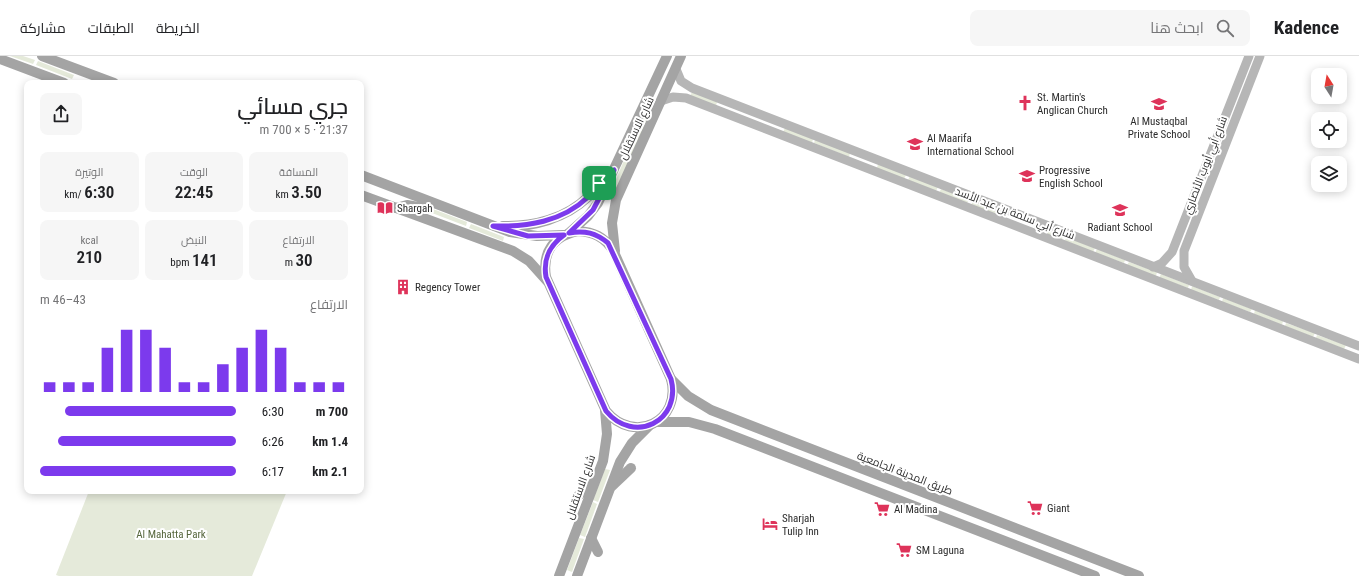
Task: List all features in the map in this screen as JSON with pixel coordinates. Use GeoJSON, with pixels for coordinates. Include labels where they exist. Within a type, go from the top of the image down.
{"type":"FeatureCollection","features":[{"type":"Feature","properties":{"kind":"main road"},"geometry":{"type":"LineString","coordinates":[[42,56],[106,80]]}},
{"type":"Feature","properties":{"kind":"main road","name":"شارع الاستقلال"},"geometry":{"type":"LineString","coordinates":[[549,284],[546,277],[545,261],[552,246],[593,210],[614,170],[667,56]]}},
{"type":"Feature","properties":{"kind":"main road","name":"شارع الاستقلال"},"geometry":{"type":"LineString","coordinates":[[616,258],[612,223],[614,208],[681,56]]}},
{"type":"Feature","properties":{"kind":"main road"},"geometry":{"type":"LineString","coordinates":[[0,59],[56,80]]}},
{"type":"Feature","properties":{"kind":"main road"},"geometry":{"type":"LineString","coordinates":[[661,101],[657,99],[656,94],[662,78],[662,67]]}},
{"type":"Feature","properties":{"kind":"main road"},"geometry":{"type":"LineString","coordinates":[[493,226],[522,226],[558,216],[584,201],[602,179],[614,170]]}},
{"type":"Feature","properties":{"kind":"main road"},"geometry":{"type":"LineString","coordinates":[[364,177],[493,226],[528,236],[566,234],[586,231],[608,243],[671,379],[673,392],[670,406],[654,423],[641,433],[627,449],[610,487],[577,576]]}},
{"type":"Feature","properties":{"kind":"main road"},"geometry":{"type":"LineString","coordinates":[[364,196],[513,251],[529,261],[549,284],[603,404],[611,417],[623,425],[637,427],[654,423],[684,422],[711,427],[1095,576]]}},
{"type":"Feature","properties":{"kind":"main road"},"geometry":{"type":"LineString","coordinates":[[396,208],[407,205],[424,208],[430,202]]}},
{"type":"Feature","properties":{"kind":"main road","name":"طريق المدينة الجامعية"},"geometry":{"type":"LineString","coordinates":[[671,379],[688,396],[711,410],[1139,576]]}},
{"type":"Feature","properties":{"kind":"main road","name":"شارع الاستقلال"},"geometry":{"type":"LineString","coordinates":[[559,576],[603,461],[607,440],[607,424],[603,404]]}},
{"type":"Feature","properties":{"kind":"main road"},"geometry":{"type":"LineString","coordinates":[[610,487],[631,468]]}},
{"type":"Feature","properties":{"kind":"main road"},"geometry":{"type":"LineString","coordinates":[[578,496],[596,480]]}},
{"type":"Feature","properties":{"kind":"main road"},"geometry":{"type":"LineString","coordinates":[[591,538],[598,552]]}},
{"type":"Feature","properties":{"kind":"street","name":"شارع أبي أيوب الأنصاري"},"geometry":{"type":"LineString","coordinates":[[1153,267],[1162,263],[1172,252],[1249,56]]}},
{"type":"Feature","properties":{"kind":"street","name":"شارع أبي أيوب الأنصاري"},"geometry":{"type":"LineString","coordinates":[[1192,281],[1185,273],[1183,257],[1260,56]]}},
{"type":"Feature","properties":{"kind":"street","name":"شارع أبي سلمة بن عبد الأسد"},"geometry":{"type":"LineString","coordinates":[[676,69],[681,81],[688,86],[1359,346]]}},
{"type":"Feature","properties":{"kind":"street","name":"شارع أبي سلمة بن عبد الأسد"},"geometry":{"type":"LineString","coordinates":[[661,101],[673,97],[682,97],[1359,359]]}},
{"type":"Feature","properties":{"kind":"street"},"geometry":{"type":"LineString","coordinates":[[724,113],[727,108],[738,106]]}},
{"type":"Feature","properties":{"kind":"street"},"geometry":{"type":"LineString","coordinates":[[1200,210],[1197,202],[1204,182],[1204,169]]}},
{"type":"Feature","properties":{"kind":"green space"},"geometry":{"type":"Polygon","coordinates":[[[10,56],[23,56],[35,60],[33,64],[10,56]]]}},
{"type":"Feature","properties":{"kind":"green space"},"geometry":{"type":"Polygon","coordinates":[[[38,61],[74,75],[72,79],[36,65],[38,61]]]}},
{"type":"Feature","properties":{"kind":"green space"},"geometry":{"type":"Polygon","coordinates":[[[692,92],[717,102],[716,106],[690,96],[692,92]]]}},
{"type":"Feature","properties":{"kind":"green space"},"geometry":{"type":"Polygon","coordinates":[[[649,104],[653,106],[646,124],[641,123],[649,104]]]}},
{"type":"Feature","properties":{"kind":"green space"},"geometry":{"type":"Polygon","coordinates":[[[640,125],[645,126],[631,158],[627,156],[640,125]]]}},
{"type":"Feature","properties":{"kind":"green space"},"geometry":{"type":"Polygon","coordinates":[[[785,128],[813,139],[812,143],[783,132],[785,128]]]}},
{"type":"Feature","properties":{"kind":"green space"},"geometry":{"type":"Polygon","coordinates":[[[815,140],[850,153],[849,157],[814,143],[815,140]]]}},
{"type":"Feature","properties":{"kind":"green space"},"geometry":{"type":"Polygon","coordinates":[[[625,158],[630,160],[616,191],[612,189],[625,158]]]}},
{"type":"Feature","properties":{"kind":"green space"},"geometry":{"type":"Polygon","coordinates":[[[878,164],[906,175],[904,179],[877,168],[878,164]]]}},
{"type":"Feature","properties":{"kind":"green space"},"geometry":{"type":"Polygon","coordinates":[[[910,176],[938,187],[936,191],[908,180],[910,176]]]}},
{"type":"Feature","properties":{"kind":"green space"},"geometry":{"type":"Polygon","coordinates":[[[941,189],[969,199],[967,203],[939,193],[941,189]]]}},
{"type":"Feature","properties":{"kind":"green space"},"geometry":{"type":"Polygon","coordinates":[[[973,201],[1000,211],[998,215],[971,205],[973,201]]]}},
{"type":"Feature","properties":{"kind":"green space"},"geometry":{"type":"Polygon","coordinates":[[[433,209],[467,222],[466,226],[432,213],[433,209]]]}},
{"type":"Feature","properties":{"kind":"green space"},"geometry":{"type":"Polygon","coordinates":[[[471,224],[504,237],[503,241],[469,228],[471,224]]]}},
{"type":"Feature","properties":{"kind":"green space"},"geometry":{"type":"Polygon","coordinates":[[[1035,225],[1063,236],[1062,240],[1034,229],[1035,225]]]}},
{"type":"Feature","properties":{"kind":"green space"},"geometry":{"type":"Polygon","coordinates":[[[1066,237],[1095,248],[1093,252],[1065,241],[1066,237]]]}},
{"type":"Feature","properties":{"kind":"green space"},"geometry":{"type":"Polygon","coordinates":[[[1097,249],[1125,260],[1124,263],[1095,253],[1097,249]]]}},
{"type":"Feature","properties":{"kind":"green space"},"geometry":{"type":"Polygon","coordinates":[[[1129,262],[1157,272],[1156,276],[1127,265],[1129,262]]]}},
{"type":"Feature","properties":{"kind":"green space"},"geometry":{"type":"Polygon","coordinates":[[[1161,274],[1189,285],[1188,288],[1159,278],[1161,274]]]}},
{"type":"Feature","properties":{"kind":"green space"},"geometry":{"type":"Polygon","coordinates":[[[1192,286],[1220,297],[1219,300],[1191,290],[1192,286]]]}},
{"type":"Feature","properties":{"kind":"green space"},"geometry":{"type":"Polygon","coordinates":[[[1223,298],[1252,309],[1250,312],[1222,302],[1223,298]]]}},
{"type":"Feature","properties":{"kind":"green space"},"geometry":{"type":"Polygon","coordinates":[[[1255,310],[1283,321],[1282,325],[1254,314],[1255,310]]]}},
{"type":"Feature","properties":{"kind":"green space"},"geometry":{"type":"Polygon","coordinates":[[[1286,323],[1315,333],[1313,337],[1285,326],[1286,323]]]}},
{"type":"Feature","properties":{"kind":"green space"},"geometry":{"type":"Polygon","coordinates":[[[1317,335],[1346,345],[1344,349],[1316,338],[1317,335]]]}},
{"type":"Feature","properties":{"kind":"green space"},"geometry":{"type":"Polygon","coordinates":[[[605,469],[610,470],[598,502],[593,500],[605,469]]]}},
{"type":"Feature","properties":{"kind":"green space","name":"Al Mahatta Park"},"geometry":{"type":"Polygon","coordinates":[[[88,494],[286,494],[252,576],[56,575],[88,494]]]}},
{"type":"Feature","properties":{"kind":"green space"},"geometry":{"type":"Polygon","coordinates":[[[593,502],[597,504],[585,537],[580,535],[593,502]]]}},
{"type":"Feature","properties":{"kind":"green space"},"geometry":{"type":"Polygon","coordinates":[[[579,538],[584,539],[572,572],[567,570],[579,538]]]}},
{"type":"Feature","properties":{"kind":"place","name":"St. Martin's Anglican Church"},"geometry":{"type":"Point","coordinates":[1025,103]}},
{"type":"Feature","properties":{"kind":"place","name":"Al Mustaqbal Private School"},"geometry":{"type":"Point","coordinates":[1159,104]}},
{"type":"Feature","properties":{"kind":"place","name":"Al Maarifa International School"},"geometry":{"type":"Point","coordinates":[915,144]}},
{"type":"Feature","properties":{"kind":"place","name":"Progressive English School"},"geometry":{"type":"Point","coordinates":[1027,176]}},
{"type":"Feature","properties":{"kind":"place","name":"Shargah"},"geometry":{"type":"Point","coordinates":[385,208]}},
{"type":"Feature","properties":{"kind":"place","name":"Radiant School"},"geometry":{"type":"Point","coordinates":[1120,210]}},
{"type":"Feature","properties":{"kind":"place","name":"Regency Tower"},"geometry":{"type":"Point","coordinates":[403,287]}},
{"type":"Feature","properties":{"kind":"place","name":"Giant"},"geometry":{"type":"Point","coordinates":[1035,508]}},
{"type":"Feature","properties":{"kind":"place","name":"Al Madina"},"geometry":{"type":"Point","coordinates":[882,509]}},
{"type":"Feature","properties":{"kind":"place","name":"Sharjah Tulip Inn"},"geometry":{"type":"Point","coordinates":[770,524]}},
{"type":"Feature","properties":{"kind":"place","name":"SM Laguna"},"geometry":{"type":"Point","coordinates":[904,550]}},
{"type":"Feature","properties":{"kind":"route"},"geometry":{"type":"LineString","coordinates":[[614,170],[593,210],[569,233],[586,231],[594,234],[608,243],[613,250],[671,379],[673,392],[667,412],[657,422],[645,427],[630,427],[623,425],[611,417],[606,411],[546,277],[545,261],[548,253],[557,240],[564,235],[544,237],[528,236],[493,226],[522,226],[551,219],[566,213],[584,201],[599,183],[614,170]]}}]}
